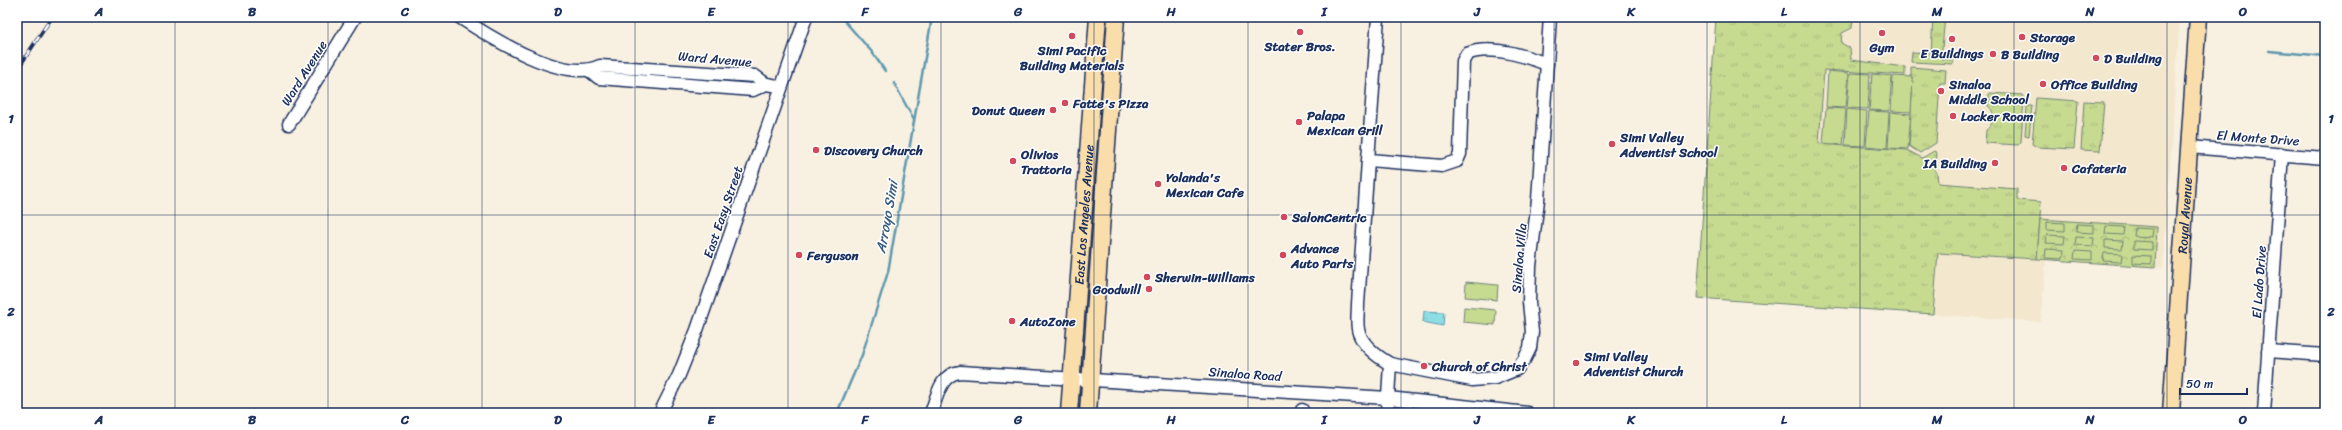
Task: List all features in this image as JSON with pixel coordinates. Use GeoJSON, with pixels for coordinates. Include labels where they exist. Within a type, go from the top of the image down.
{"type":"FeatureCollection","features":[{"type":"Feature","properties":{"kind":"main road","name":"East Los Angeles Avenue"},"geometry":{"type":"LineString","coordinates":[[1070,413],[1098,17]]}},
{"type":"Feature","properties":{"kind":"main road","name":"East Los Angeles Avenue"},"geometry":{"type":"LineString","coordinates":[[1088,413],[1116,17]]}},
{"type":"Feature","properties":{"kind":"main road","name":"Royal Avenue"},"geometry":{"type":"LineString","coordinates":[[2171,413],[2198,17]]}},
{"type":"Feature","properties":{"kind":"street","name":"Ward Avenue"},"geometry":{"type":"LineString","coordinates":[[289,124],[355,17]]}},
{"type":"Feature","properties":{"kind":"street","name":"Ward Avenue"},"geometry":{"type":"LineString","coordinates":[[459,17],[522,54],[548,64],[590,71],[599,78],[753,90],[766,84]]}},
{"type":"Feature","properties":{"kind":"street","name":"East Easy Street"},"geometry":{"type":"LineString","coordinates":[[660,413],[679,375],[697,330],[780,86],[806,17]]}},
{"type":"Feature","properties":{"kind":"street","name":"Sinaloa Villa"},"geometry":{"type":"LineString","coordinates":[[1378,17],[1358,304],[1358,333],[1368,348],[1390,364],[1472,380],[1495,378],[1517,369],[1524,360],[1530,348],[1532,332],[1528,302],[1530,266],[1538,200],[1550,17]]}},
{"type":"Feature","properties":{"kind":"street"},"geometry":{"type":"LineString","coordinates":[[1369,160],[1442,166],[1457,161],[1460,154],[1463,61],[1467,54],[1484,50],[1532,59],[1547,64]]}},
{"type":"Feature","properties":{"kind":"street","name":"Ward Avenue"},"geometry":{"type":"LineString","coordinates":[[590,71],[600,66],[755,76],[766,84],[780,86]]}},
{"type":"Feature","properties":{"kind":"street"},"geometry":{"type":"LineString","coordinates":[[657,83],[658,69]]}},
{"type":"Feature","properties":{"kind":"street","name":"El Monte Drive"},"geometry":{"type":"LineString","coordinates":[[2189,147],[2325,158]]}},
{"type":"Feature","properties":{"kind":"street","name":"El Lado Drive"},"geometry":{"type":"LineString","coordinates":[[2264,413],[2282,154]]}},
{"type":"Feature","properties":{"kind":"street"},"geometry":{"type":"LineString","coordinates":[[2268,351],[2325,355]]}},
{"type":"Feature","properties":{"kind":"street"},"geometry":{"type":"LineString","coordinates":[[1387,413],[1390,364]]}},
{"type":"Feature","properties":{"kind":"street","name":"Sinaloa Road"},"geometry":{"type":"LineString","coordinates":[[931,413],[944,380],[953,373],[960,372],[1388,396],[1527,413]]}},
{"type":"Feature","properties":{"kind":"shaded area"},"geometry":{"type":"Polygon","coordinates":[[[1716,17],[2180,17],[2163,268],[2046,260],[2041,322],[1697,298],[1716,17]]]}},
{"type":"Feature","properties":{"kind":"green space"},"geometry":{"type":"Polygon","coordinates":[[[1716,17],[1853,17],[1852,28],[1842,33],[1841,43],[1850,48],[1851,60],[1905,67],[1905,75],[1824,70],[1819,144],[1907,150],[1922,158],[1934,151],[1937,153],[1935,172],[1937,173],[1938,183],[2017,189],[2017,200],[2041,202],[2037,259],[1938,253],[1933,314],[1697,298],[1716,17]]]}},
{"type":"Feature","properties":{"kind":"green space"},"geometry":{"type":"Polygon","coordinates":[[[1933,17],[1945,17],[1941,59],[1954,60],[1953,64],[1911,62],[1912,52],[1931,53],[1933,17]]]}},
{"type":"Feature","properties":{"kind":"green space"},"geometry":{"type":"Polygon","coordinates":[[[1911,67],[1946,70],[1945,83],[1940,83],[1936,143],[1920,153],[1909,146],[1913,77],[1911,76],[1911,67]]]}},
{"type":"Feature","properties":{"kind":"green space"},"geometry":{"type":"Polygon","coordinates":[[[1828,71],[1849,73],[1846,108],[1826,107],[1828,71]]]}},
{"type":"Feature","properties":{"kind":"green space"},"geometry":{"type":"Polygon","coordinates":[[[1850,73],[1870,74],[1868,109],[1847,108],[1850,73]]]}},
{"type":"Feature","properties":{"kind":"green space"},"geometry":{"type":"Polygon","coordinates":[[[1872,74],[1892,76],[1889,111],[1869,110],[1872,74]]]}},
{"type":"Feature","properties":{"kind":"green space"},"geometry":{"type":"Polygon","coordinates":[[[1893,76],[1913,77],[1911,112],[1891,111],[1893,76]]]}},
{"type":"Feature","properties":{"kind":"green space"},"geometry":{"type":"Polygon","coordinates":[[[1989,93],[2023,95],[2021,142],[2018,145],[1985,143],[1986,130],[1991,125],[1993,118],[1991,108],[1988,106],[1989,93]]]}},
{"type":"Feature","properties":{"kind":"green space"},"geometry":{"type":"Polygon","coordinates":[[[2036,98],[2078,101],[2074,149],[2037,147],[2032,144],[2036,98]]]}},
{"type":"Feature","properties":{"kind":"green space"},"geometry":{"type":"Polygon","coordinates":[[[2084,101],[2104,102],[2100,151],[2081,150],[2084,101]]]}},
{"type":"Feature","properties":{"kind":"green space"},"geometry":{"type":"Polygon","coordinates":[[[2027,106],[2032,106],[2029,136],[2025,135],[2027,106]]]}},
{"type":"Feature","properties":{"kind":"green space"},"geometry":{"type":"Polygon","coordinates":[[[1826,108],[1846,109],[1843,145],[1823,143],[1826,108]]]}},
{"type":"Feature","properties":{"kind":"green space"},"geometry":{"type":"Polygon","coordinates":[[[1847,109],[1867,111],[1865,146],[1845,145],[1847,109]]]}},
{"type":"Feature","properties":{"kind":"green space"},"geometry":{"type":"Polygon","coordinates":[[[1869,111],[1889,112],[1887,148],[1866,146],[1869,111]]]}},
{"type":"Feature","properties":{"kind":"green space"},"geometry":{"type":"Polygon","coordinates":[[[1890,112],[1911,114],[1908,149],[1888,148],[1890,112]]]}},
{"type":"Feature","properties":{"kind":"green space"},"geometry":{"type":"Polygon","coordinates":[[[2040,219],[2157,227],[2155,267],[2037,259],[2040,219]]]}},
{"type":"Feature","properties":{"kind":"green space"},"geometry":{"type":"Polygon","coordinates":[[[2047,222],[2065,223],[2065,231],[2047,230],[2047,222]]]}},
{"type":"Feature","properties":{"kind":"green space"},"geometry":{"type":"Polygon","coordinates":[[[2077,224],[2094,225],[2094,233],[2076,232],[2077,224]]]}},
{"type":"Feature","properties":{"kind":"green space"},"geometry":{"type":"Polygon","coordinates":[[[2106,226],[2124,227],[2123,235],[2105,234],[2106,226]]]}},
{"type":"Feature","properties":{"kind":"green space"},"geometry":{"type":"Polygon","coordinates":[[[2135,228],[2153,229],[2152,237],[2134,236],[2135,228]]]}},
{"type":"Feature","properties":{"kind":"green space"},"geometry":{"type":"Polygon","coordinates":[[[2047,235],[2065,236],[2064,244],[2046,243],[2047,235]]]}},
{"type":"Feature","properties":{"kind":"green space"},"geometry":{"type":"Polygon","coordinates":[[[2076,237],[2094,238],[2093,246],[2075,245],[2076,237]]]}},
{"type":"Feature","properties":{"kind":"green space"},"geometry":{"type":"Polygon","coordinates":[[[2105,240],[2123,241],[2122,249],[2105,248],[2105,240]]]}},
{"type":"Feature","properties":{"kind":"green space"},"geometry":{"type":"Polygon","coordinates":[[[2134,241],[2152,242],[2152,250],[2134,249],[2134,241]]]}},
{"type":"Feature","properties":{"kind":"green space"},"geometry":{"type":"Polygon","coordinates":[[[2046,249],[2064,250],[2063,259],[2045,258],[2046,249]]]}},
{"type":"Feature","properties":{"kind":"green space"},"geometry":{"type":"Polygon","coordinates":[[[2075,251],[2092,252],[2092,260],[2074,259],[2075,251]]]}},
{"type":"Feature","properties":{"kind":"green space"},"geometry":{"type":"Polygon","coordinates":[[[2104,253],[2122,254],[2121,262],[2103,261],[2104,253]]]}},
{"type":"Feature","properties":{"kind":"green space"},"geometry":{"type":"Polygon","coordinates":[[[2133,255],[2151,256],[2151,264],[2133,263],[2133,255]]]}},
{"type":"Feature","properties":{"kind":"green space"},"geometry":{"type":"Polygon","coordinates":[[[1466,282],[1498,285],[1497,300],[1465,297],[1466,282]]]}},
{"type":"Feature","properties":{"kind":"green space"},"geometry":{"type":"Polygon","coordinates":[[[1464,307],[1496,310],[1495,325],[1463,322],[1464,307]]]}},
{"type":"Feature","properties":{"kind":"water"},"geometry":{"type":"Polygon","coordinates":[[[1424,311],[1444,312],[1443,326],[1423,322],[1424,311]]]}},
{"type":"Feature","properties":{"kind":"waterway"},"geometry":{"type":"LineString","coordinates":[[841,17],[872,52],[885,71]]}},
{"type":"Feature","properties":{"kind":"waterway","name":"Arroyo Simi"},"geometry":{"type":"LineString","coordinates":[[837,413],[862,355],[888,272],[932,17]]}},
{"type":"Feature","properties":{"kind":"waterway"},"geometry":{"type":"LineString","coordinates":[[2269,51],[2325,56]]}},
{"type":"Feature","properties":{"kind":"waterway"},"geometry":{"type":"LineString","coordinates":[[894,83],[914,120]]}},
{"type":"Feature","properties":{"kind":"railway"},"geometry":{"type":"LineString","coordinates":[[17,70],[52,17]]}},
{"type":"Feature","properties":{"kind":"place","name":"Stater Bros."},"geometry":{"type":"Point","coordinates":[1300,32]}},
{"type":"Feature","properties":{"kind":"place","name":"Gym"},"geometry":{"type":"Point","coordinates":[1882,33]}},
{"type":"Feature","properties":{"kind":"place","name":"Simi Pacific Building Materials"},"geometry":{"type":"Point","coordinates":[1072,36]}},
{"type":"Feature","properties":{"kind":"place","name":"Storage"},"geometry":{"type":"Point","coordinates":[2022,37]}},
{"type":"Feature","properties":{"kind":"place","name":"E Buildings"},"geometry":{"type":"Point","coordinates":[1952,39]}},
{"type":"Feature","properties":{"kind":"place","name":"B Building"},"geometry":{"type":"Point","coordinates":[1993,54]}},
{"type":"Feature","properties":{"kind":"place","name":"D Building"},"geometry":{"type":"Point","coordinates":[2096,58]}},
{"type":"Feature","properties":{"kind":"place","name":"Office Building"},"geometry":{"type":"Point","coordinates":[2043,84]}},
{"type":"Feature","properties":{"kind":"place","name":"Sinaloa Middle School"},"geometry":{"type":"Point","coordinates":[1941,91]}},
{"type":"Feature","properties":{"kind":"place","name":"Fatte's Pizza"},"geometry":{"type":"Point","coordinates":[1065,103]}},
{"type":"Feature","properties":{"kind":"place","name":"Donut Queen"},"geometry":{"type":"Point","coordinates":[1053,110]}},
{"type":"Feature","properties":{"kind":"place","name":"Locker Room"},"geometry":{"type":"Point","coordinates":[1953,116]}},
{"type":"Feature","properties":{"kind":"place","name":"Palapa Mexican Grill"},"geometry":{"type":"Point","coordinates":[1299,122]}},
{"type":"Feature","properties":{"kind":"place","name":"Simi Valley Adventist School"},"geometry":{"type":"Point","coordinates":[1612,144]}},
{"type":"Feature","properties":{"kind":"place","name":"Discovery Church"},"geometry":{"type":"Point","coordinates":[816,150]}},
{"type":"Feature","properties":{"kind":"place","name":"Olivios Trattoria"},"geometry":{"type":"Point","coordinates":[1013,161]}},
{"type":"Feature","properties":{"kind":"place","name":"IA Building"},"geometry":{"type":"Point","coordinates":[1995,163]}},
{"type":"Feature","properties":{"kind":"place","name":"Cafateria"},"geometry":{"type":"Point","coordinates":[2064,168]}},
{"type":"Feature","properties":{"kind":"place","name":"Yolanda's Mexican Cafe"},"geometry":{"type":"Point","coordinates":[1158,184]}},
{"type":"Feature","properties":{"kind":"place","name":"SalonCentric"},"geometry":{"type":"Point","coordinates":[1284,217]}},
{"type":"Feature","properties":{"kind":"place","name":"Ferguson"},"geometry":{"type":"Point","coordinates":[799,255]}},
{"type":"Feature","properties":{"kind":"place","name":"Advance Auto Parts"},"geometry":{"type":"Point","coordinates":[1283,255]}},
{"type":"Feature","properties":{"kind":"place","name":"Sherwin-Williams"},"geometry":{"type":"Point","coordinates":[1147,277]}},
{"type":"Feature","properties":{"kind":"place","name":"Goodwill"},"geometry":{"type":"Point","coordinates":[1149,289]}},
{"type":"Feature","properties":{"kind":"place","name":"AutoZone"},"geometry":{"type":"Point","coordinates":[1012,321]}},
{"type":"Feature","properties":{"kind":"place","name":"Simi Valley Adventist Church"},"geometry":{"type":"Point","coordinates":[1576,363]}},
{"type":"Feature","properties":{"kind":"place","name":"Church of Christ"},"geometry":{"type":"Point","coordinates":[1424,366]}}]}
